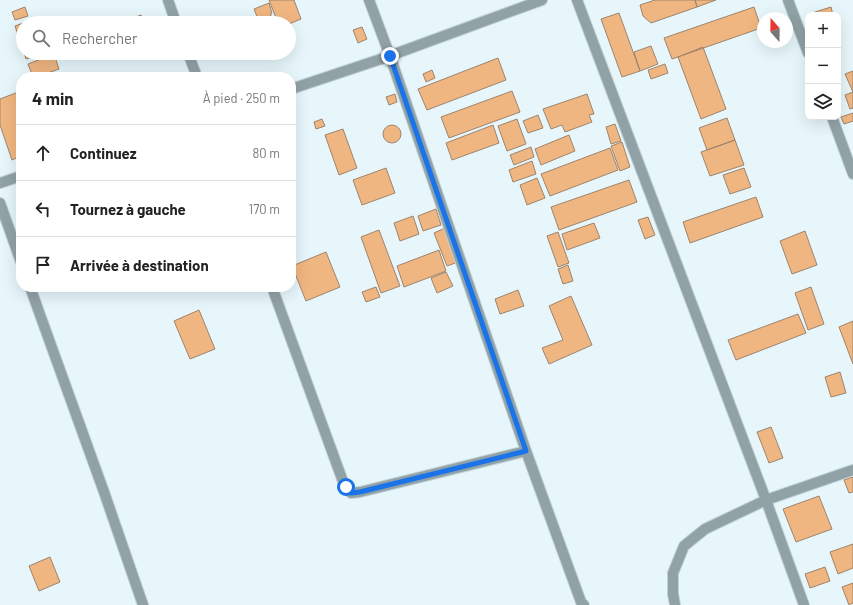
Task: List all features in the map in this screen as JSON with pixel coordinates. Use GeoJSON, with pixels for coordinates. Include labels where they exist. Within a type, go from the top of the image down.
{"type":"FeatureCollection","features":[{"type":"Feature","properties":{"kind":"street"},"geometry":{"type":"LineString","coordinates":[[168,0],[174,16]]}},
{"type":"Feature","properties":{"kind":"street"},"geometry":{"type":"LineString","coordinates":[[369,0],[390,56],[526,451],[581,602],[584,605]]}},
{"type":"Feature","properties":{"kind":"street"},"geometry":{"type":"LineString","coordinates":[[296,87],[390,56],[542,0]]}},
{"type":"Feature","properties":{"kind":"street"},"geometry":{"type":"LineString","coordinates":[[577,0],[766,500],[804,605]]}},
{"type":"Feature","properties":{"kind":"street"},"geometry":{"type":"LineString","coordinates":[[788,0],[806,48]]}},
{"type":"Feature","properties":{"kind":"street"},"geometry":{"type":"LineString","coordinates":[[191,60],[195,72]]}},
{"type":"Feature","properties":{"kind":"street"},"geometry":{"type":"LineString","coordinates":[[833,120],[853,174]]}},
{"type":"Feature","properties":{"kind":"street"},"geometry":{"type":"LineString","coordinates":[[0,183],[16,178]]}},
{"type":"Feature","properties":{"kind":"street"},"geometry":{"type":"LineString","coordinates":[[0,203],[16,248]]}},
{"type":"Feature","properties":{"kind":"street"},"geometry":{"type":"LineString","coordinates":[[32,292],[143,605]]}},
{"type":"Feature","properties":{"kind":"street"},"geometry":{"type":"LineString","coordinates":[[274,292],[346,487],[351,493],[526,451]]}},
{"type":"Feature","properties":{"kind":"street"},"geometry":{"type":"LineString","coordinates":[[675,605],[673,594],[673,573],[684,546],[705,529],[766,500],[853,470]]}},
{"type":"Feature","properties":{"kind":"building"},"geometry":{"type":"Polygon","coordinates":[[[269,0],[294,0],[301,19],[296,21],[296,16],[275,16],[269,0]]]}},
{"type":"Feature","properties":{"kind":"building"},"geometry":{"type":"Polygon","coordinates":[[[655,0],[695,0],[697,7],[651,23],[643,16],[640,5],[655,0]]]}},
{"type":"Feature","properties":{"kind":"building"},"geometry":{"type":"Polygon","coordinates":[[[695,0],[716,0],[697,7],[695,0]]]}},
{"type":"Feature","properties":{"kind":"building"},"geometry":{"type":"Polygon","coordinates":[[[269,3],[271,16],[257,16],[254,9],[269,3]]]}},
{"type":"Feature","properties":{"kind":"building"},"geometry":{"type":"Polygon","coordinates":[[[25,7],[28,16],[16,16],[15,20],[12,12],[25,7]]]}},
{"type":"Feature","properties":{"kind":"building"},"geometry":{"type":"Polygon","coordinates":[[[754,7],[757,16],[757,29],[672,59],[664,38],[754,7]]]}},
{"type":"Feature","properties":{"kind":"building"},"geometry":{"type":"Polygon","coordinates":[[[831,7],[832,12],[815,12],[831,7]]]}},
{"type":"Feature","properties":{"kind":"building"},"geometry":{"type":"Polygon","coordinates":[[[619,13],[640,71],[622,77],[601,19],[619,13]]]}},
{"type":"Feature","properties":{"kind":"building"},"geometry":{"type":"Polygon","coordinates":[[[362,27],[367,39],[358,43],[353,30],[362,27]]]}},
{"type":"Feature","properties":{"kind":"building"},"geometry":{"type":"Polygon","coordinates":[[[651,46],[658,64],[640,71],[634,52],[651,46]]]}},
{"type":"Feature","properties":{"kind":"building"},"geometry":{"type":"Polygon","coordinates":[[[703,47],[726,109],[701,119],[678,57],[703,47]]]}},
{"type":"Feature","properties":{"kind":"building"},"geometry":{"type":"Polygon","coordinates":[[[498,58],[506,80],[427,110],[418,89],[498,58]]]}},
{"type":"Feature","properties":{"kind":"building"},"geometry":{"type":"Polygon","coordinates":[[[38,60],[56,60],[59,69],[51,72],[31,72],[28,64],[38,60]]]}},
{"type":"Feature","properties":{"kind":"building"},"geometry":{"type":"Polygon","coordinates":[[[665,64],[668,73],[651,79],[648,70],[665,64]]]}},
{"type":"Feature","properties":{"kind":"building"},"geometry":{"type":"Polygon","coordinates":[[[432,70],[435,78],[426,82],[423,74],[432,70]]]}},
{"type":"Feature","properties":{"kind":"building"},"geometry":{"type":"Polygon","coordinates":[[[853,71],[853,92],[845,74],[853,71]]]}},
{"type":"Feature","properties":{"kind":"building"},"geometry":{"type":"Polygon","coordinates":[[[512,91],[520,112],[449,138],[441,117],[512,91]]]}},
{"type":"Feature","properties":{"kind":"building"},"geometry":{"type":"Polygon","coordinates":[[[853,92],[853,108],[850,109],[845,95],[853,92]]]}},
{"type":"Feature","properties":{"kind":"building"},"geometry":{"type":"Polygon","coordinates":[[[16,93],[16,158],[12,160],[0,125],[0,99],[16,93]]]}},
{"type":"Feature","properties":{"kind":"building"},"geometry":{"type":"Polygon","coordinates":[[[395,94],[397,102],[389,105],[386,97],[395,94]]]}},
{"type":"Feature","properties":{"kind":"building"},"geometry":{"type":"Polygon","coordinates":[[[587,94],[594,114],[589,115],[592,122],[565,132],[562,125],[551,129],[543,109],[587,94]]]}},
{"type":"Feature","properties":{"kind":"building"},"geometry":{"type":"Polygon","coordinates":[[[853,113],[853,121],[844,124],[841,117],[853,113]]]}},
{"type":"Feature","properties":{"kind":"building"},"geometry":{"type":"Polygon","coordinates":[[[538,115],[543,128],[528,133],[523,121],[538,115]]]}},
{"type":"Feature","properties":{"kind":"building"},"geometry":{"type":"Polygon","coordinates":[[[727,118],[735,140],[707,150],[699,128],[727,118]]]}},
{"type":"Feature","properties":{"kind":"building"},"geometry":{"type":"Polygon","coordinates":[[[322,119],[325,126],[316,129],[314,122],[322,119]]]}},
{"type":"Feature","properties":{"kind":"building"},"geometry":{"type":"Polygon","coordinates":[[[517,119],[526,144],[507,151],[498,126],[517,119]]]}},
{"type":"Feature","properties":{"kind":"building"},"geometry":{"type":"Polygon","coordinates":[[[615,124],[621,141],[611,144],[606,127],[615,124]]]}},
{"type":"Feature","properties":{"kind":"building"},"geometry":{"type":"Polygon","coordinates":[[[392,125],[398,128],[401,134],[398,140],[392,143],[386,140],[383,134],[386,128],[392,125]]]}},
{"type":"Feature","properties":{"kind":"building"},"geometry":{"type":"Polygon","coordinates":[[[493,125],[499,143],[452,160],[446,143],[493,125]]]}},
{"type":"Feature","properties":{"kind":"building"},"geometry":{"type":"Polygon","coordinates":[[[343,129],[357,168],[339,175],[325,135],[343,129]]]}},
{"type":"Feature","properties":{"kind":"building"},"geometry":{"type":"Polygon","coordinates":[[[569,135],[575,151],[541,165],[535,149],[569,135]]]}},
{"type":"Feature","properties":{"kind":"building"},"geometry":{"type":"Polygon","coordinates":[[[735,140],[744,165],[710,176],[701,152],[735,140]]]}},
{"type":"Feature","properties":{"kind":"building"},"geometry":{"type":"Polygon","coordinates":[[[622,142],[630,167],[620,171],[611,146],[622,142]]]}},
{"type":"Feature","properties":{"kind":"building"},"geometry":{"type":"Polygon","coordinates":[[[531,147],[534,157],[514,165],[510,155],[531,147]]]}},
{"type":"Feature","properties":{"kind":"building"},"geometry":{"type":"Polygon","coordinates":[[[610,148],[618,170],[550,196],[541,174],[610,148]]]}},
{"type":"Feature","properties":{"kind":"building"},"geometry":{"type":"Polygon","coordinates":[[[532,161],[536,174],[513,182],[509,170],[532,161]]]}},
{"type":"Feature","properties":{"kind":"building"},"geometry":{"type":"Polygon","coordinates":[[[386,168],[395,193],[362,205],[353,180],[386,168]]]}},
{"type":"Feature","properties":{"kind":"building"},"geometry":{"type":"Polygon","coordinates":[[[744,168],[751,187],[730,194],[723,175],[744,168]]]}},
{"type":"Feature","properties":{"kind":"building"},"geometry":{"type":"Polygon","coordinates":[[[537,178],[545,198],[527,205],[520,185],[537,178]]]}},
{"type":"Feature","properties":{"kind":"building"},"geometry":{"type":"Polygon","coordinates":[[[629,180],[637,202],[559,230],[551,207],[629,180]]]}},
{"type":"Feature","properties":{"kind":"building"},"geometry":{"type":"Polygon","coordinates":[[[756,197],[763,217],[690,243],[683,222],[756,197]]]}},
{"type":"Feature","properties":{"kind":"building"},"geometry":{"type":"Polygon","coordinates":[[[436,209],[441,225],[423,231],[418,216],[436,209]]]}},
{"type":"Feature","properties":{"kind":"building"},"geometry":{"type":"Polygon","coordinates":[[[413,216],[419,234],[400,241],[394,223],[413,216]]]}},
{"type":"Feature","properties":{"kind":"building"},"geometry":{"type":"Polygon","coordinates":[[[648,217],[655,235],[645,239],[638,220],[648,217]]]}},
{"type":"Feature","properties":{"kind":"building"},"geometry":{"type":"Polygon","coordinates":[[[594,223],[600,238],[567,250],[562,234],[594,223]]]}},
{"type":"Feature","properties":{"kind":"building"},"geometry":{"type":"Polygon","coordinates":[[[445,228],[458,262],[447,266],[434,233],[445,228]]]}},
{"type":"Feature","properties":{"kind":"building"},"geometry":{"type":"Polygon","coordinates":[[[379,230],[400,286],[381,293],[361,237],[379,230]]]}},
{"type":"Feature","properties":{"kind":"building"},"geometry":{"type":"Polygon","coordinates":[[[805,231],[817,265],[792,274],[780,241],[805,231]]]}},
{"type":"Feature","properties":{"kind":"building"},"geometry":{"type":"Polygon","coordinates":[[[558,232],[569,263],[558,267],[547,236],[558,232]]]}},
{"type":"Feature","properties":{"kind":"building"},"geometry":{"type":"Polygon","coordinates":[[[439,250],[446,271],[404,287],[397,266],[439,250]]]}},
{"type":"Feature","properties":{"kind":"building"},"geometry":{"type":"Polygon","coordinates":[[[326,252],[340,287],[306,301],[296,276],[296,264],[326,252]]]}},
{"type":"Feature","properties":{"kind":"building"},"geometry":{"type":"Polygon","coordinates":[[[568,265],[573,281],[563,284],[558,269],[568,265]]]}},
{"type":"Feature","properties":{"kind":"building"},"geometry":{"type":"Polygon","coordinates":[[[446,272],[453,286],[437,293],[431,278],[446,272]]]}},
{"type":"Feature","properties":{"kind":"building"},"geometry":{"type":"Polygon","coordinates":[[[376,287],[380,297],[366,302],[362,292],[376,287]]]}},
{"type":"Feature","properties":{"kind":"building"},"geometry":{"type":"Polygon","coordinates":[[[811,287],[824,324],[808,330],[795,293],[811,287]]]}},
{"type":"Feature","properties":{"kind":"building"},"geometry":{"type":"Polygon","coordinates":[[[518,290],[524,306],[500,314],[495,299],[518,290]]]}},
{"type":"Feature","properties":{"kind":"building"},"geometry":{"type":"Polygon","coordinates":[[[571,296],[592,345],[549,364],[542,348],[563,340],[549,306],[571,296]]]}},
{"type":"Feature","properties":{"kind":"building"},"geometry":{"type":"Polygon","coordinates":[[[199,310],[215,349],[190,359],[174,321],[199,310]]]}},
{"type":"Feature","properties":{"kind":"building"},"geometry":{"type":"Polygon","coordinates":[[[798,314],[806,333],[736,360],[728,340],[798,314]]]}},
{"type":"Feature","properties":{"kind":"building"},"geometry":{"type":"Polygon","coordinates":[[[853,321],[853,364],[839,327],[853,321]]]}},
{"type":"Feature","properties":{"kind":"building"},"geometry":{"type":"Polygon","coordinates":[[[840,372],[846,393],[831,397],[825,377],[840,372]]]}},
{"type":"Feature","properties":{"kind":"building"},"geometry":{"type":"Polygon","coordinates":[[[771,427],[783,458],[769,463],[757,432],[771,427]]]}},
{"type":"Feature","properties":{"kind":"building"},"geometry":{"type":"Polygon","coordinates":[[[853,477],[853,492],[849,493],[844,480],[853,477]]]}},
{"type":"Feature","properties":{"kind":"building"},"geometry":{"type":"Polygon","coordinates":[[[819,496],[832,529],[796,542],[783,509],[819,496]]]}},
{"type":"Feature","properties":{"kind":"building"},"geometry":{"type":"Polygon","coordinates":[[[853,544],[853,568],[838,574],[830,552],[853,544]]]}},
{"type":"Feature","properties":{"kind":"building"},"geometry":{"type":"Polygon","coordinates":[[[50,557],[60,582],[39,591],[29,566],[50,557]]]}},
{"type":"Feature","properties":{"kind":"building"},"geometry":{"type":"Polygon","coordinates":[[[825,567],[830,581],[810,588],[805,574],[825,567]]]}},
{"type":"Feature","properties":{"kind":"building"},"geometry":{"type":"Polygon","coordinates":[[[853,583],[853,603],[849,605],[842,587],[853,583]]]}},
{"type":"Feature","properties":{"kind":"route"},"geometry":{"type":"LineString","coordinates":[[346,487],[351,493],[360,492],[526,451],[390,56]]}}]}
